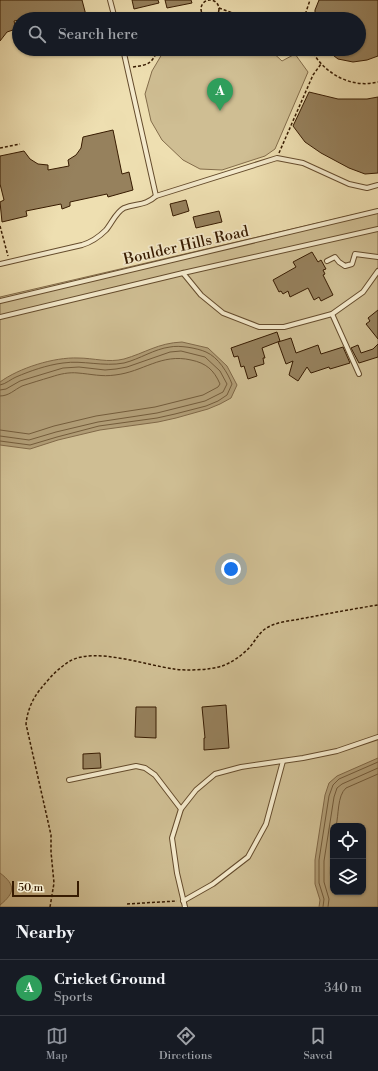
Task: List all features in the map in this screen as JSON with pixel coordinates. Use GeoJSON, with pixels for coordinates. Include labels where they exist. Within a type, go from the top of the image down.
{"type":"FeatureCollection","features":[{"type":"Feature","properties":{"kind":"lane"},"geometry":{"type":"LineString","coordinates":[[110,0],[113,12]]}},
{"type":"Feature","properties":{"kind":"lane"},"geometry":{"type":"LineString","coordinates":[[125,56],[156,196]]}},
{"type":"Feature","properties":{"kind":"lane"},"geometry":{"type":"LineString","coordinates":[[0,264],[93,241],[106,230],[119,212],[124,208],[147,203],[156,196],[277,158],[303,163],[349,184],[367,188],[378,185]]}},
{"type":"Feature","properties":{"kind":"lane","name":"Boulder Hills Road"},"geometry":{"type":"LineString","coordinates":[[0,301],[378,211]]}},
{"type":"Feature","properties":{"kind":"lane","name":"Boulder Hills Road"},"geometry":{"type":"LineString","coordinates":[[0,317],[183,273],[378,229]]}},
{"type":"Feature","properties":{"kind":"lane"},"geometry":{"type":"LineString","coordinates":[[327,261],[335,258],[345,266],[352,264],[356,254],[378,257]]}},
{"type":"Feature","properties":{"kind":"lane"},"geometry":{"type":"LineString","coordinates":[[183,273],[202,296],[223,313],[259,327],[284,327],[332,314],[363,292],[378,271]]}},
{"type":"Feature","properties":{"kind":"lane"},"geometry":{"type":"LineString","coordinates":[[332,314],[359,374]]}},
{"type":"Feature","properties":{"kind":"lane"},"geometry":{"type":"LineString","coordinates":[[185,907],[177,873],[172,838],[181,809],[196,790],[215,774],[241,767],[337,751],[378,737]]}},
{"type":"Feature","properties":{"kind":"lane"},"geometry":{"type":"LineString","coordinates":[[183,901],[213,884],[248,857],[266,824],[283,761]]}},
{"type":"Feature","properties":{"kind":"lane"},"geometry":{"type":"LineString","coordinates":[[69,780],[136,766],[145,768],[155,775],[181,809]]}},
{"type":"Feature","properties":{"kind":"path"},"geometry":{"type":"LineString","coordinates":[[306,12],[310,0]]}},
{"type":"Feature","properties":{"kind":"path"},"geometry":{"type":"LineString","coordinates":[[201,12],[202,4],[207,1],[213,1],[216,2],[219,8],[218,12]]}},
{"type":"Feature","properties":{"kind":"path"},"geometry":{"type":"LineString","coordinates":[[219,8],[230,12]]}},
{"type":"Feature","properties":{"kind":"path"},"geometry":{"type":"LineString","coordinates":[[128,68],[144,66],[155,56]]}},
{"type":"Feature","properties":{"kind":"path"},"geometry":{"type":"LineString","coordinates":[[316,56],[321,64],[340,78],[351,82],[378,82]]}},
{"type":"Feature","properties":{"kind":"path"},"geometry":{"type":"LineString","coordinates":[[277,158],[313,76],[321,64]]}},
{"type":"Feature","properties":{"kind":"path"},"geometry":{"type":"LineString","coordinates":[[0,148],[20,144]]}},
{"type":"Feature","properties":{"kind":"path"},"geometry":{"type":"LineString","coordinates":[[0,226],[9,262]]}},
{"type":"Feature","properties":{"kind":"path"},"geometry":{"type":"LineString","coordinates":[[50,907],[54,883],[50,852],[51,835],[26,724],[28,710],[35,697],[56,671],[71,661],[88,656],[102,655],[175,670],[206,669],[222,666],[247,650],[262,632],[276,624],[378,604]]}},
{"type":"Feature","properties":{"kind":"path"},"geometry":{"type":"LineString","coordinates":[[127,904],[183,901]]}},
{"type":"Feature","properties":{"kind":"shaded area"},"geometry":{"type":"Polygon","coordinates":[[[161,56],[277,56],[282,61],[291,56],[296,56],[308,72],[275,149],[265,156],[222,170],[200,169],[183,160],[162,140],[151,121],[145,94],[152,71],[161,56]]]}},
{"type":"Feature","properties":{"kind":"shaded area"},"geometry":{"type":"Polygon","coordinates":[[[378,209],[378,907],[0,907],[0,297],[378,209]]]}},
{"type":"Feature","properties":{"kind":"water"},"geometry":{"type":"Polygon","coordinates":[[[182,342],[208,348],[227,366],[237,385],[231,398],[208,409],[176,418],[100,430],[58,440],[30,449],[0,445],[0,382],[8,377],[37,364],[48,361],[69,358],[118,360],[132,357],[166,344],[182,342]]]}},
{"type":"Feature","properties":{"kind":"water"},"geometry":{"type":"Polygon","coordinates":[[[378,758],[378,907],[319,907],[320,900],[315,884],[315,860],[325,795],[329,783],[337,776],[378,758]]]}},
{"type":"Feature","properties":{"kind":"water"},"geometry":{"type":"Polygon","coordinates":[[[0,873],[9,881],[12,889],[9,897],[0,905],[0,873]]]}},
{"type":"Feature","properties":{"kind":"building"},"geometry":{"type":"Polygon","coordinates":[[[0,0],[82,0],[85,12],[12,12],[12,30],[7,32],[0,41],[0,0]]]}},
{"type":"Feature","properties":{"kind":"building"},"geometry":{"type":"Polygon","coordinates":[[[132,0],[158,0],[159,3],[134,9],[132,0]]]}},
{"type":"Feature","properties":{"kind":"building"},"geometry":{"type":"Polygon","coordinates":[[[165,0],[191,0],[192,3],[167,8],[165,0]]]}},
{"type":"Feature","properties":{"kind":"building"},"geometry":{"type":"Polygon","coordinates":[[[319,0],[378,0],[378,56],[367,60],[353,62],[338,59],[334,56],[366,56],[366,12],[315,12],[319,0]]]}},
{"type":"Feature","properties":{"kind":"building"},"geometry":{"type":"Polygon","coordinates":[[[309,92],[338,99],[367,99],[378,97],[378,173],[365,174],[349,168],[321,153],[305,142],[293,126],[309,92]]]}},
{"type":"Feature","properties":{"kind":"building"},"geometry":{"type":"Polygon","coordinates":[[[113,130],[122,174],[129,172],[133,190],[108,197],[107,194],[70,202],[70,206],[62,209],[61,204],[26,211],[27,216],[2,222],[0,202],[4,200],[0,184],[0,156],[24,151],[30,159],[38,164],[48,165],[48,170],[69,166],[68,160],[76,155],[81,148],[83,137],[113,130]]]}},
{"type":"Feature","properties":{"kind":"building"},"geometry":{"type":"Polygon","coordinates":[[[186,200],[189,211],[173,216],[170,204],[186,200]]]}},
{"type":"Feature","properties":{"kind":"building"},"geometry":{"type":"Polygon","coordinates":[[[219,211],[222,222],[196,228],[193,217],[219,211]]]}},
{"type":"Feature","properties":{"kind":"building"},"geometry":{"type":"Polygon","coordinates":[[[312,252],[318,262],[321,260],[326,269],[323,270],[325,274],[323,275],[333,295],[321,301],[319,297],[314,300],[308,288],[290,297],[288,291],[283,294],[281,291],[279,292],[273,280],[296,267],[293,262],[312,252]]]}},
{"type":"Feature","properties":{"kind":"building"},"geometry":{"type":"Polygon","coordinates":[[[378,310],[378,339],[366,324],[370,321],[368,318],[378,310]]]}},
{"type":"Feature","properties":{"kind":"building"},"geometry":{"type":"Polygon","coordinates":[[[277,332],[280,341],[262,348],[265,358],[263,358],[264,364],[254,367],[257,376],[248,379],[244,366],[241,367],[238,356],[234,357],[231,348],[277,332]]]}},
{"type":"Feature","properties":{"kind":"building"},"geometry":{"type":"Polygon","coordinates":[[[291,338],[296,353],[318,345],[321,354],[343,347],[350,363],[330,369],[329,367],[311,373],[307,367],[298,381],[289,375],[293,361],[286,364],[278,342],[291,338]]]}},
{"type":"Feature","properties":{"kind":"building"},"geometry":{"type":"Polygon","coordinates":[[[378,344],[378,357],[359,363],[351,348],[358,345],[361,353],[373,349],[378,344]]]}},
{"type":"Feature","properties":{"kind":"building"},"geometry":{"type":"Polygon","coordinates":[[[226,705],[229,748],[204,750],[205,738],[202,707],[226,705]]]}},
{"type":"Feature","properties":{"kind":"building"},"geometry":{"type":"Polygon","coordinates":[[[136,707],[156,707],[156,738],[135,737],[136,707]]]}},
{"type":"Feature","properties":{"kind":"building"},"geometry":{"type":"Polygon","coordinates":[[[100,753],[101,768],[83,769],[83,754],[100,753]]]}},
{"type":"Feature","properties":{"kind":"place","name":"Cricket Ground"},"geometry":{"type":"Point","coordinates":[220,111]}}]}
